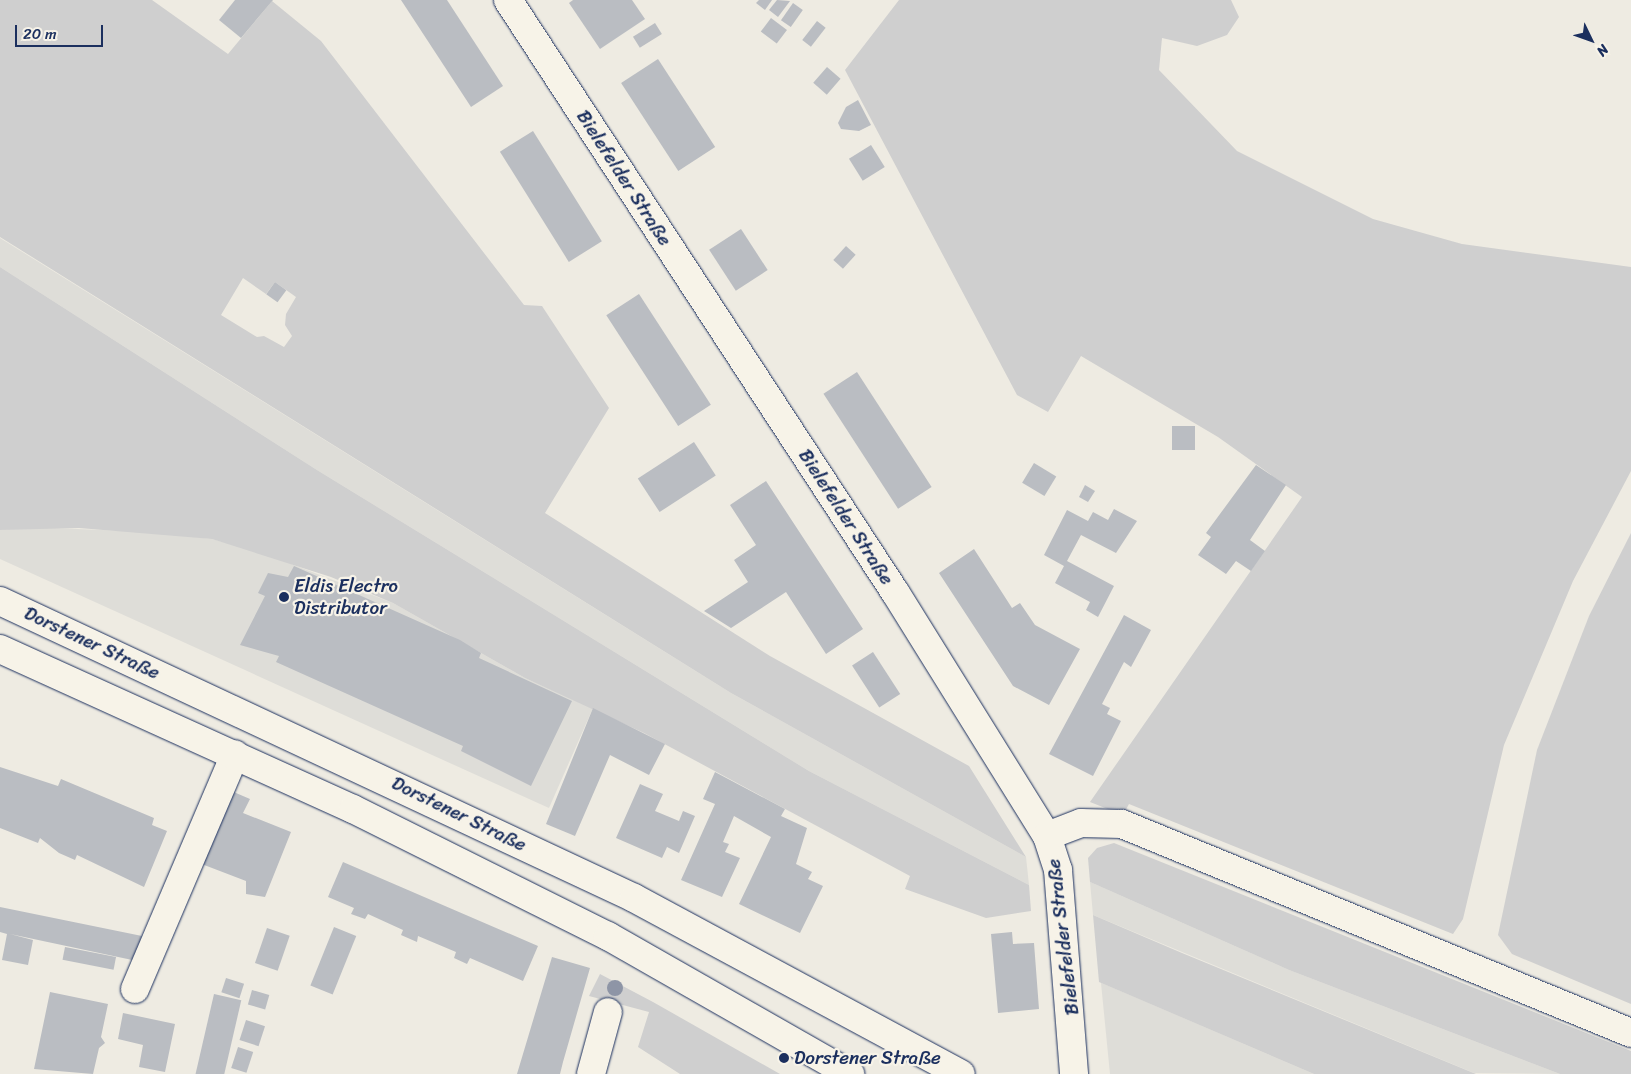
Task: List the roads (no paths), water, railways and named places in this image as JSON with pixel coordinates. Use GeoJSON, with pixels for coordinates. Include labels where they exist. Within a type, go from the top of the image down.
{"type":"FeatureCollection","features":[{"type":"Feature","properties":{"kind":"main road","name":"Bielefelder Straße"},"geometry":{"type":"LineString","coordinates":[[508,0],[899,599],[1047,836],[1058,870],[1074,1074]]}},
{"type":"Feature","properties":{"kind":"main road","name":"Dorstener Straße"},"geometry":{"type":"LineString","coordinates":[[0,601],[634,898],[962,1074]]}},
{"type":"Feature","properties":{"kind":"main road"},"geometry":{"type":"LineString","coordinates":[[0,649],[235,754],[608,936],[850,1074]]}},
{"type":"Feature","properties":{"kind":"main road"},"geometry":{"type":"LineString","coordinates":[[135,989],[235,754]]}},
{"type":"Feature","properties":{"kind":"main road"},"geometry":{"type":"LineString","coordinates":[[1047,836],[1081,822],[1122,824],[1631,1033]]}},
{"type":"Feature","properties":{"kind":"main road"},"geometry":{"type":"LineString","coordinates":[[591,1074],[608,1012]]}},
{"type":"Feature","properties":{"kind":"place","name":"Eldis Electro Distributor"},"geometry":{"type":"Point","coordinates":[284,597]}},
{"type":"Feature","properties":{"kind":"place","name":"Dorstener Straße"},"geometry":{"type":"Point","coordinates":[784,1058]}}]}
